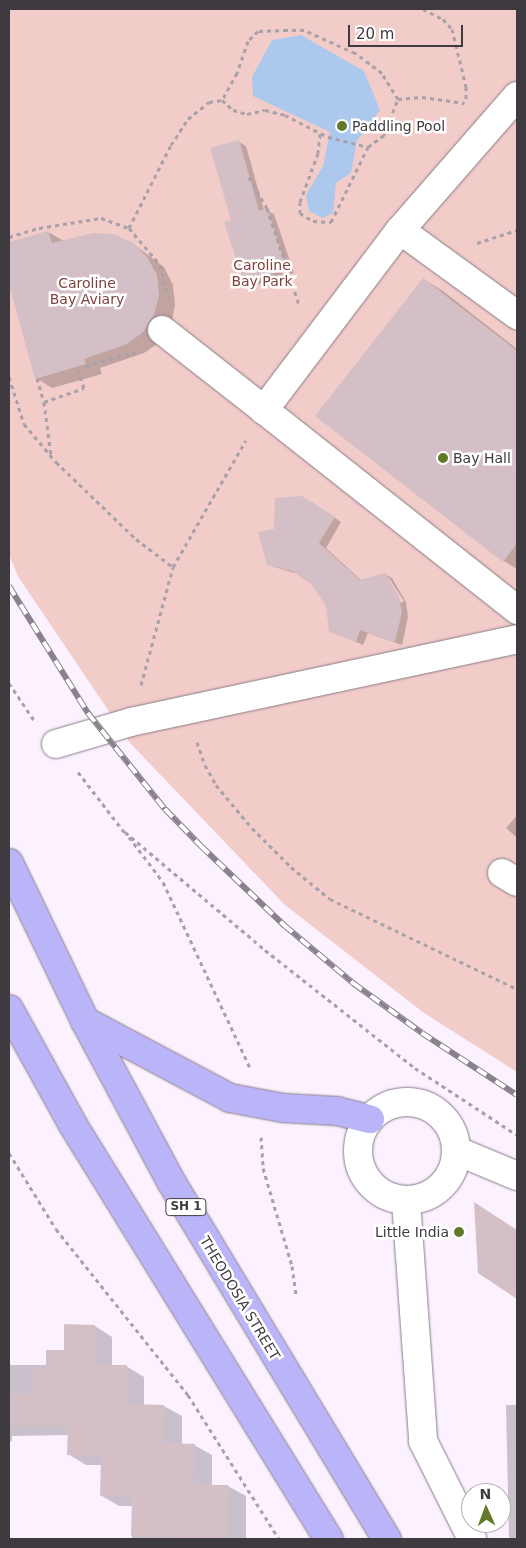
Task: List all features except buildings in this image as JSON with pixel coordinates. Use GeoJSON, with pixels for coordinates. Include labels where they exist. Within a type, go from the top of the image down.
{"type":"FeatureCollection","features":[{"type":"Feature","properties":{"kind":"highway","name":"THEODOSIA STREET"},"geometry":{"type":"LineString","coordinates":[[9,863],[85,1022],[172,1183],[387,1539]]}},
{"type":"Feature","properties":{"kind":"highway"},"geometry":{"type":"LineString","coordinates":[[9,1008],[73,1124],[329,1539]]}},
{"type":"Feature","properties":{"kind":"highway"},"geometry":{"type":"LineString","coordinates":[[85,1022],[230,1098],[283,1108],[337,1111],[370,1119]]}},
{"type":"Feature","properties":{"kind":"street"},"geometry":{"type":"LineString","coordinates":[[264,410],[400,230],[517,96]]}},
{"type":"Feature","properties":{"kind":"street"},"geometry":{"type":"LineString","coordinates":[[400,230],[517,315]]}},
{"type":"Feature","properties":{"kind":"street"},"geometry":{"type":"LineString","coordinates":[[162,330],[517,610]]}},
{"type":"Feature","properties":{"kind":"street"},"geometry":{"type":"LineString","coordinates":[[56,744],[131,722],[186,709],[517,639]]}},
{"type":"Feature","properties":{"kind":"street"},"geometry":{"type":"LineString","coordinates":[[395,1103],[424,1105],[448,1123],[457,1151],[454,1166],[447,1181],[436,1192],[421,1199],[406,1201],[388,1197],[372,1187],[361,1171],[357,1153],[360,1134],[370,1119],[381,1109],[395,1103]]}},
{"type":"Feature","properties":{"kind":"street"},"geometry":{"type":"LineString","coordinates":[[457,1151],[517,1176]]}},
{"type":"Feature","properties":{"kind":"street"},"geometry":{"type":"LineString","coordinates":[[406,1201],[423,1441],[472,1539]]}},
{"type":"Feature","properties":{"kind":"path"},"geometry":{"type":"LineString","coordinates":[[423,9],[444,19],[452,29],[466,87],[466,103]]}},
{"type":"Feature","properties":{"kind":"path"},"geometry":{"type":"LineString","coordinates":[[222,100],[237,73],[248,41],[258,31],[288,30],[304,30],[355,53],[382,72],[398,99]]}},
{"type":"Feature","properties":{"kind":"path"},"geometry":{"type":"LineString","coordinates":[[398,99],[422,97],[466,103],[498,118]]}},
{"type":"Feature","properties":{"kind":"path"},"geometry":{"type":"LineString","coordinates":[[320,134],[316,160],[300,202],[300,213],[313,221],[331,222],[368,147],[384,135],[398,99]]}},
{"type":"Feature","properties":{"kind":"path"},"geometry":{"type":"LineString","coordinates":[[222,100],[233,110],[247,114],[265,110],[285,115],[320,134],[368,147]]}},
{"type":"Feature","properties":{"kind":"path"},"geometry":{"type":"LineString","coordinates":[[129,228],[188,119],[208,102],[222,100]]}},
{"type":"Feature","properties":{"kind":"path"},"geometry":{"type":"LineString","coordinates":[[249,177],[268,208],[313,346]]}},
{"type":"Feature","properties":{"kind":"path"},"geometry":{"type":"LineString","coordinates":[[9,237],[39,228],[101,218],[129,228],[160,265],[168,298],[162,330],[137,351],[86,366]]}},
{"type":"Feature","properties":{"kind":"path"},"geometry":{"type":"LineString","coordinates":[[44,402],[84,388],[78,371]]}},
{"type":"Feature","properties":{"kind":"path"},"geometry":{"type":"LineString","coordinates":[[9,377],[24,424],[51,457],[136,539],[173,567]]}},
{"type":"Feature","properties":{"kind":"path"},"geometry":{"type":"LineString","coordinates":[[37,378],[44,402],[51,457]]}},
{"type":"Feature","properties":{"kind":"path"},"geometry":{"type":"LineString","coordinates":[[131,722],[173,567],[264,410]]}},
{"type":"Feature","properties":{"kind":"path"},"geometry":{"type":"LineString","coordinates":[[9,683],[25,709],[56,744],[163,882],[252,1070]]}},
{"type":"Feature","properties":{"kind":"path"},"geometry":{"type":"LineString","coordinates":[[186,709],[205,765],[216,785],[252,828],[291,867],[330,899],[517,989]]}},
{"type":"Feature","properties":{"kind":"path"},"geometry":{"type":"LineString","coordinates":[[125,832],[265,950],[415,1068],[517,1135]]}},
{"type":"Feature","properties":{"kind":"path"},"geometry":{"type":"LineString","coordinates":[[261,1130],[263,1168],[292,1266],[296,1295]]}},
{"type":"Feature","properties":{"kind":"path"},"geometry":{"type":"LineString","coordinates":[[9,1153],[56,1229],[188,1395],[278,1539]]}},
{"type":"Feature","properties":{"kind":"green space","name":"Caroline Bay Park"},"geometry":{"type":"Polygon","coordinates":[[[9,9],[517,9],[517,1072],[424,1013],[285,905],[131,744],[19,578],[9,555],[9,9]]]}},
{"type":"Feature","properties":{"kind":"water","name":"Paddling Pool"},"geometry":{"type":"Polygon","coordinates":[[[301,35],[364,71],[380,110],[357,141],[351,173],[336,183],[333,213],[323,218],[309,211],[306,195],[323,166],[330,132],[253,96],[252,77],[272,40],[301,35]]]}},
{"type":"Feature","properties":{"kind":"railway"},"geometry":{"type":"LineString","coordinates":[[9,586],[88,713],[165,809],[201,846],[284,925],[353,983],[422,1033],[517,1095]]}},
{"type":"Feature","properties":{"kind":"place","name":"Paddling Pool"},"geometry":{"type":"Point","coordinates":[342,126]}},
{"type":"Feature","properties":{"kind":"place","name":"Bay Hall"},"geometry":{"type":"Point","coordinates":[443,458]}},
{"type":"Feature","properties":{"kind":"place","name":"Little India"},"geometry":{"type":"Point","coordinates":[459,1232]}},
{"type":"Feature","properties":{"kind":"park label","name":"Caroline Bay Aviary"},"geometry":{"type":"Point","coordinates":[87,292]}}]}
